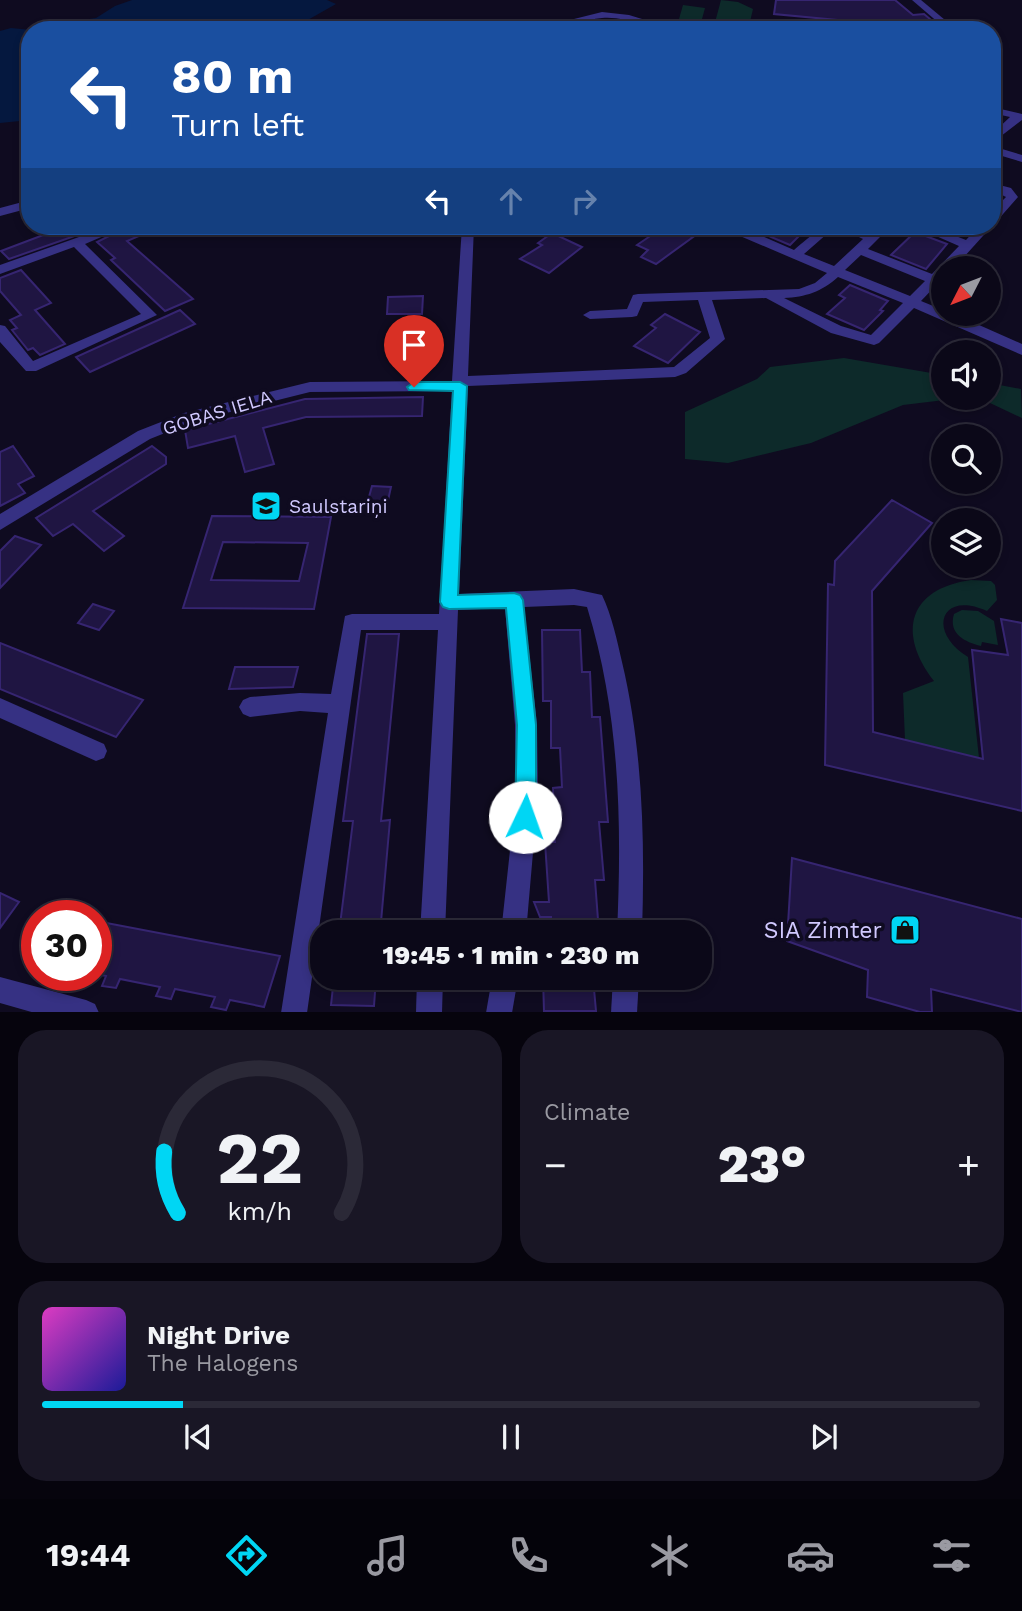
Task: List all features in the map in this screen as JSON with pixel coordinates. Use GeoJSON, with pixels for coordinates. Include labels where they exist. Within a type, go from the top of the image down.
{"type":"FeatureCollection","features":[{"type":"Feature","properties":{"kind":"street"},"geometry":{"type":"LineString","coordinates":[[916,0],[942,21]]}},
{"type":"Feature","properties":{"kind":"street"},"geometry":{"type":"LineString","coordinates":[[574,21],[602,14],[634,21]]}},
{"type":"Feature","properties":{"kind":"street"},"geometry":{"type":"LineString","coordinates":[[1001,112],[1020,117]]}},
{"type":"Feature","properties":{"kind":"street"},"geometry":{"type":"LineString","coordinates":[[1001,133],[1020,117]]}},
{"type":"Feature","properties":{"kind":"street"},"geometry":{"type":"LineString","coordinates":[[1001,152],[1022,159]]}},
{"type":"Feature","properties":{"kind":"street"},"geometry":{"type":"LineString","coordinates":[[1001,189],[1012,197],[1001,209]]}},
{"type":"Feature","properties":{"kind":"street"},"geometry":{"type":"LineString","coordinates":[[0,212],[21,206]]}},
{"type":"Feature","properties":{"kind":"street"},"geometry":{"type":"LineString","coordinates":[[0,270],[98,235]]}},
{"type":"Feature","properties":{"kind":"street"},"geometry":{"type":"LineString","coordinates":[[433,920],[468,235]]}},
{"type":"Feature","properties":{"kind":"street"},"geometry":{"type":"LineString","coordinates":[[749,235],[1022,350]]}},
{"type":"Feature","properties":{"kind":"street"},"geometry":{"type":"LineString","coordinates":[[795,255],[819,235]]}},
{"type":"Feature","properties":{"kind":"street"},"geometry":{"type":"LineString","coordinates":[[864,235],[872,238]]}},
{"type":"Feature","properties":{"kind":"street"},"geometry":{"type":"LineString","coordinates":[[590,315],[632,313],[638,298],[770,295],[812,290],[875,235]]}},
{"type":"Feature","properties":{"kind":"street"},"geometry":{"type":"LineString","coordinates":[[942,235],[967,245]]}},
{"type":"Feature","properties":{"kind":"street"},"geometry":{"type":"LineString","coordinates":[[957,256],[977,235]]}},
{"type":"Feature","properties":{"kind":"street"},"geometry":{"type":"LineString","coordinates":[[0,329],[30,368],[150,315],[77,243]]}},
{"type":"Feature","properties":{"kind":"street"},"geometry":{"type":"LineString","coordinates":[[860,250],[931,270]]}},
{"type":"Feature","properties":{"kind":"street"},"geometry":{"type":"LineString","coordinates":[[770,295],[792,309],[868,340],[878,338],[931,283]]}},
{"type":"Feature","properties":{"kind":"street","name":"GOBAS IELA"},"geometry":{"type":"LineString","coordinates":[[0,523],[144,435],[190,416],[262,397],[310,387],[460,384],[677,372],[717,340],[704,296]]}},
{"type":"Feature","properties":{"kind":"street"},"geometry":{"type":"LineString","coordinates":[[294,1012],[352,622],[448,612],[514,600],[574,597],[595,601],[603,622],[627,738],[629,920]]}},
{"type":"Feature","properties":{"kind":"street"},"geometry":{"type":"LineString","coordinates":[[514,600],[526,725],[527,795],[514,920]]}},
{"type":"Feature","properties":{"kind":"street"},"geometry":{"type":"LineString","coordinates":[[250,706],[300,702],[340,704]]}},
{"type":"Feature","properties":{"kind":"street"},"geometry":{"type":"LineString","coordinates":[[0,708],[96,751]]}},
{"type":"Feature","properties":{"kind":"street"},"geometry":{"type":"LineString","coordinates":[[0,990],[82,1012]]}},
{"type":"Feature","properties":{"kind":"street"},"geometry":{"type":"LineString","coordinates":[[429,1012],[430,990]]}},
{"type":"Feature","properties":{"kind":"street"},"geometry":{"type":"LineString","coordinates":[[499,1012],[503,990]]}},
{"type":"Feature","properties":{"kind":"street"},"geometry":{"type":"LineString","coordinates":[[624,1012],[625,990]]}},
{"type":"Feature","properties":{"kind":"green space"},"geometry":{"type":"Polygon","coordinates":[[[721,0],[738,2],[753,9],[750,21],[715,21],[721,0]]]}},
{"type":"Feature","properties":{"kind":"green space"},"geometry":{"type":"Polygon","coordinates":[[[683,5],[705,8],[701,21],[678,21],[683,5]]]}},
{"type":"Feature","properties":{"kind":"green space"},"geometry":{"type":"Polygon","coordinates":[[[844,358],[931,373],[931,402],[903,405],[811,443],[728,463],[685,459],[685,412],[757,379],[770,367],[844,358]]]}},
{"type":"Feature","properties":{"kind":"green space"},"geometry":{"type":"Polygon","coordinates":[[[1001,385],[1021,389],[1022,418],[1001,408],[1001,385]]]}},
{"type":"Feature","properties":{"kind":"green space"},"geometry":{"type":"Polygon","coordinates":[[[971,580],[991,581],[995,585],[997,600],[987,611],[971,606],[958,606],[944,617],[944,626],[955,647],[968,657],[979,758],[905,740],[903,693],[934,681],[915,646],[915,616],[922,603],[933,593],[971,580]]]}},
{"type":"Feature","properties":{"kind":"green space"},"geometry":{"type":"Polygon","coordinates":[[[962,610],[978,611],[994,621],[998,645],[982,642],[981,646],[959,636],[953,627],[953,621],[954,614],[962,610]]]}},
{"type":"Feature","properties":{"kind":"water"},"geometry":{"type":"Polygon","coordinates":[[[132,0],[327,0],[336,4],[306,21],[76,21],[96,18],[115,6],[132,0]]]}},
{"type":"Feature","properties":{"kind":"water"},"geometry":{"type":"Polygon","coordinates":[[[21,29],[21,121],[0,123],[0,31],[21,29]]]}},
{"type":"Feature","properties":{"kind":"building"},"geometry":{"type":"Polygon","coordinates":[[[776,0],[895,0],[913,15],[924,14],[932,21],[848,21],[774,14],[776,0]]]}},
{"type":"Feature","properties":{"kind":"building"},"geometry":{"type":"Polygon","coordinates":[[[43,235],[77,235],[9,259],[1,251],[43,235]]]}},
{"type":"Feature","properties":{"kind":"building"},"geometry":{"type":"Polygon","coordinates":[[[111,235],[141,235],[127,241],[193,299],[165,311],[111,260],[115,258],[97,242],[111,235]]]}},
{"type":"Feature","properties":{"kind":"building"},"geometry":{"type":"Polygon","coordinates":[[[549,235],[556,235],[582,247],[549,273],[520,259],[542,245],[538,243],[549,235]]]}},
{"type":"Feature","properties":{"kind":"building"},"geometry":{"type":"Polygon","coordinates":[[[652,235],[693,237],[656,264],[641,257],[648,250],[637,245],[652,235]]]}},
{"type":"Feature","properties":{"kind":"building"},"geometry":{"type":"Polygon","coordinates":[[[766,235],[800,235],[790,245],[766,235]]]}},
{"type":"Feature","properties":{"kind":"building"},"geometry":{"type":"Polygon","coordinates":[[[912,235],[923,235],[947,244],[937,256],[931,256],[931,263],[926,269],[891,255],[912,235]]]}},
{"type":"Feature","properties":{"kind":"building"},"geometry":{"type":"Polygon","coordinates":[[[21,270],[51,303],[35,310],[65,344],[40,355],[33,348],[28,350],[12,330],[17,328],[10,320],[21,315],[0,291],[0,278],[21,270]]]}},
{"type":"Feature","properties":{"kind":"building"},"geometry":{"type":"Polygon","coordinates":[[[850,285],[888,301],[880,310],[883,311],[864,330],[827,314],[845,298],[839,295],[850,285]]]}},
{"type":"Feature","properties":{"kind":"building"},"geometry":{"type":"Polygon","coordinates":[[[423,296],[422,314],[387,314],[388,297],[423,296]]]}},
{"type":"Feature","properties":{"kind":"building"},"geometry":{"type":"Polygon","coordinates":[[[180,310],[195,324],[90,372],[76,357],[180,310]]]}},
{"type":"Feature","properties":{"kind":"building"},"geometry":{"type":"Polygon","coordinates":[[[665,314],[700,332],[668,363],[634,346],[656,328],[651,325],[665,314]]]}},
{"type":"Feature","properties":{"kind":"building"},"geometry":{"type":"Polygon","coordinates":[[[423,397],[422,416],[306,417],[263,428],[274,464],[245,472],[235,436],[188,448],[185,430],[305,399],[423,397]]]}},
{"type":"Feature","properties":{"kind":"building"},"geometry":{"type":"Polygon","coordinates":[[[13,446],[34,476],[18,484],[25,493],[0,506],[0,452],[13,446]]]}},
{"type":"Feature","properties":{"kind":"building"},"geometry":{"type":"Polygon","coordinates":[[[152,446],[166,457],[166,464],[93,511],[124,536],[104,551],[73,524],[53,536],[36,518],[152,446]]]}},
{"type":"Feature","properties":{"kind":"building"},"geometry":{"type":"Polygon","coordinates":[[[372,486],[391,487],[387,505],[367,504],[372,486]]]}},
{"type":"Feature","properties":{"kind":"building"},"geometry":{"type":"Polygon","coordinates":[[[892,500],[931,522],[872,591],[873,732],[983,759],[972,650],[1008,655],[1001,619],[1022,623],[1022,811],[825,765],[828,584],[834,585],[835,561],[892,500]]]}},
{"type":"Feature","properties":{"kind":"building"},"geometry":{"type":"Polygon","coordinates":[[[212,516],[331,517],[314,609],[183,608],[212,516]],[[223,542],[211,580],[299,581],[308,543],[223,542]]]}},
{"type":"Feature","properties":{"kind":"building"},"geometry":{"type":"Polygon","coordinates":[[[15,536],[41,545],[0,588],[0,551],[15,536]]]}},
{"type":"Feature","properties":{"kind":"building"},"geometry":{"type":"Polygon","coordinates":[[[93,604],[114,611],[99,630],[78,623],[93,604]]]}},
{"type":"Feature","properties":{"kind":"building"},"geometry":{"type":"Polygon","coordinates":[[[542,630],[580,630],[582,672],[590,672],[592,717],[600,717],[608,822],[599,822],[604,880],[595,880],[598,920],[551,920],[551,917],[540,917],[534,902],[549,902],[545,842],[555,842],[553,788],[562,787],[560,748],[551,748],[551,701],[543,701],[542,630]]]}},
{"type":"Feature","properties":{"kind":"building"},"geometry":{"type":"Polygon","coordinates":[[[367,634],[399,634],[381,821],[390,820],[381,920],[341,920],[353,821],[343,821],[367,634]]]}},
{"type":"Feature","properties":{"kind":"building"},"geometry":{"type":"Polygon","coordinates":[[[0,643],[143,700],[116,737],[0,689],[0,643]]]}},
{"type":"Feature","properties":{"kind":"building"},"geometry":{"type":"Polygon","coordinates":[[[235,667],[298,667],[293,687],[229,689],[235,667]]]}},
{"type":"Feature","properties":{"kind":"building","name":"SIA Zimter"},"geometry":{"type":"Polygon","coordinates":[[[792,858],[1022,919],[1022,1012],[931,989],[932,1012],[920,1012],[867,997],[868,970],[787,941],[792,858]]]}},
{"type":"Feature","properties":{"kind":"building"},"geometry":{"type":"Polygon","coordinates":[[[0,893],[19,902],[0,928],[0,893]]]}},
{"type":"Feature","properties":{"kind":"building"},"geometry":{"type":"Polygon","coordinates":[[[112,924],[280,956],[264,1007],[230,1000],[226,1010],[211,1007],[215,997],[175,989],[171,999],[156,996],[160,987],[120,979],[116,988],[112,987],[112,924]]]}},
{"type":"Feature","properties":{"kind":"building"},"geometry":{"type":"Polygon","coordinates":[[[333,990],[375,990],[374,1006],[331,1005],[333,990]]]}},
{"type":"Feature","properties":{"kind":"building"},"geometry":{"type":"Polygon","coordinates":[[[543,990],[594,990],[596,1011],[544,1011],[543,990]]]}},
{"type":"Feature","properties":{"kind":"place","name":"Saulstariņi"},"geometry":{"type":"Point","coordinates":[266,506]}},
{"type":"Feature","properties":{"kind":"place","name":"SIA Zimter"},"geometry":{"type":"Point","coordinates":[905,930]}},
{"type":"Feature","properties":{"kind":"route"},"geometry":{"type":"LineString","coordinates":[[414,387],[460,386],[449,602],[514,600],[526,725],[525,817]]}}]}
